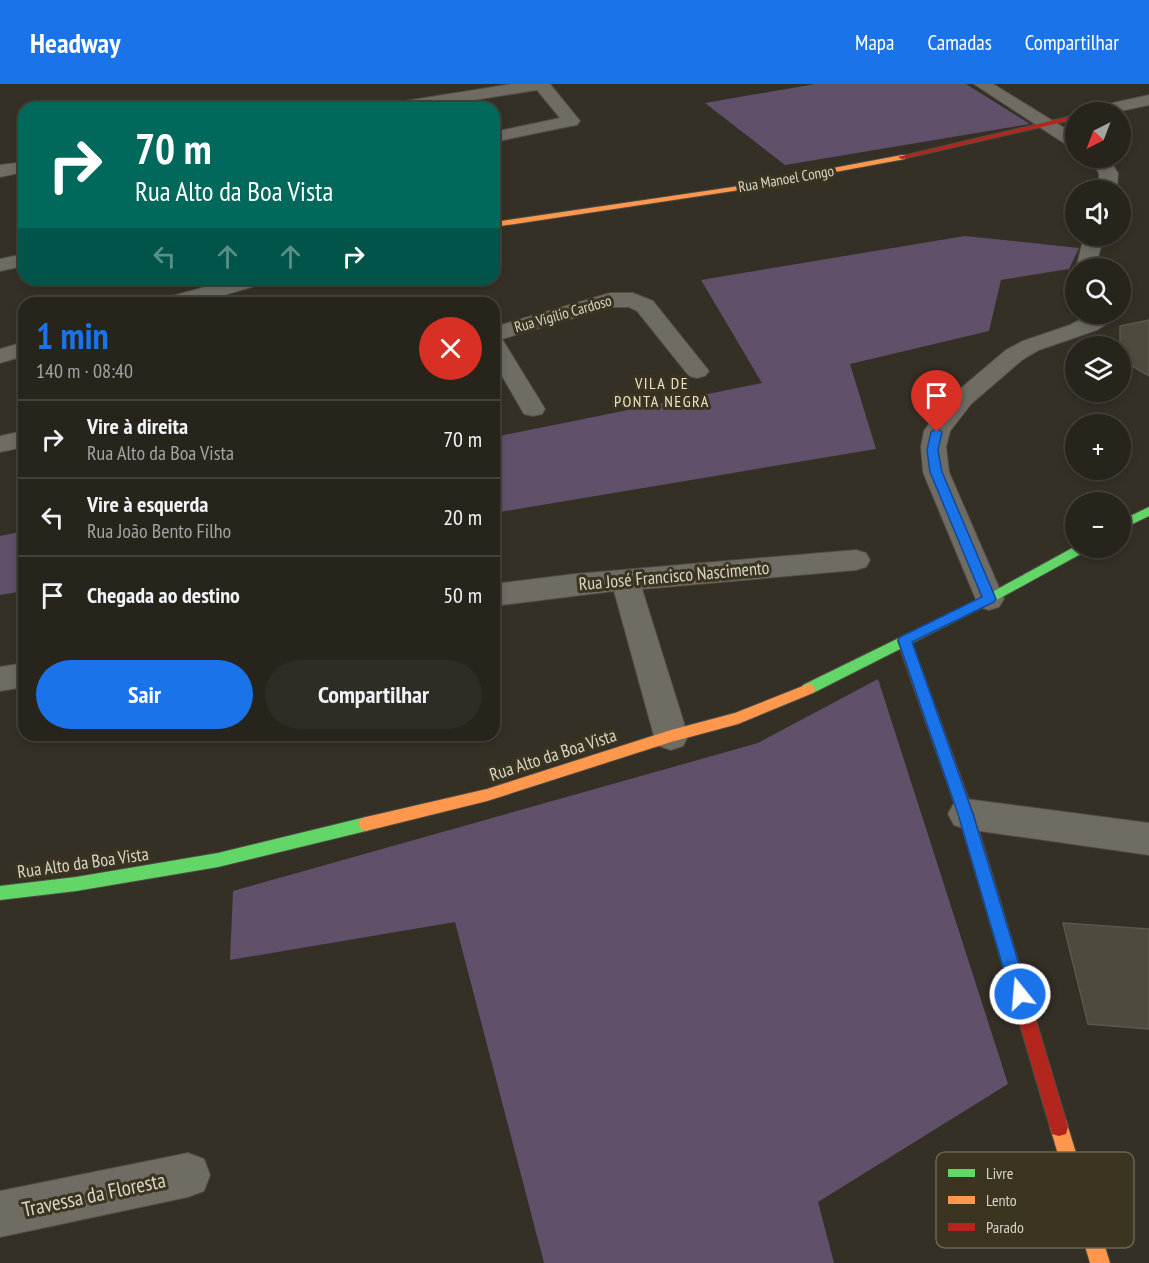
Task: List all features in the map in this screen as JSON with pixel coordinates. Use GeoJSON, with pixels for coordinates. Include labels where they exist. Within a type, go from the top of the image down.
{"type":"FeatureCollection","features":[{"type":"Feature","properties":{"kind":"street"},"geometry":{"type":"LineString","coordinates":[[430,102],[541,84],[572,121],[500,136]]}},
{"type":"Feature","properties":{"kind":"street"},"geometry":{"type":"LineString","coordinates":[[982,84],[1065,137]]}},
{"type":"Feature","properties":{"kind":"street"},"geometry":{"type":"LineString","coordinates":[[1131,104],[1149,100]]}},
{"type":"Feature","properties":{"kind":"street","name":"Rua Manoel Congo"},"geometry":{"type":"LineString","coordinates":[[500,224],[768,183],[884,161],[1065,120]]}},
{"type":"Feature","properties":{"kind":"street"},"geometry":{"type":"LineString","coordinates":[[0,171],[18,168]]}},
{"type":"Feature","properties":{"kind":"street"},"geometry":{"type":"LineString","coordinates":[[0,265],[18,262]]}},
{"type":"Feature","properties":{"kind":"street"},"geometry":{"type":"LineString","coordinates":[[194,297],[237,285]]}},
{"type":"Feature","properties":{"kind":"street","name":"Rua Vigílio Cardoso"},"geometry":{"type":"LineString","coordinates":[[500,332],[610,300],[633,300],[645,306],[697,371]]}},
{"type":"Feature","properties":{"kind":"street"},"geometry":{"type":"LineString","coordinates":[[989,599],[936,472],[933,450],[937,432],[947,416],[1010,357],[1024,349],[1091,324]]}},
{"type":"Feature","properties":{"kind":"street"},"geometry":{"type":"LineString","coordinates":[[0,356],[18,351]]}},
{"type":"Feature","properties":{"kind":"street"},"geometry":{"type":"LineString","coordinates":[[501,369],[533,409]]}},
{"type":"Feature","properties":{"kind":"street"},"geometry":{"type":"LineString","coordinates":[[0,444],[18,440]]}},
{"type":"Feature","properties":{"kind":"street"},"geometry":{"type":"LineString","coordinates":[[1131,520],[1149,511]]}},
{"type":"Feature","properties":{"kind":"street","name":"Rua Alto da Boa Vista"},"geometry":{"type":"LineString","coordinates":[[0,893],[76,884],[230,857],[487,795],[671,736],[738,718],[806,690],[989,599],[1065,557]]}},
{"type":"Feature","properties":{"kind":"street","name":"Rua José Francisco Nascimento"},"geometry":{"type":"LineString","coordinates":[[500,595],[625,580],[856,560]]}},
{"type":"Feature","properties":{"kind":"street"},"geometry":{"type":"LineString","coordinates":[[625,580],[671,736]]}},
{"type":"Feature","properties":{"kind":"street"},"geometry":{"type":"LineString","coordinates":[[904,640],[966,814],[1067,1152]]}},
{"type":"Feature","properties":{"kind":"street"},"geometry":{"type":"LineString","coordinates":[[0,679],[18,676]]}},
{"type":"Feature","properties":{"kind":"street"},"geometry":{"type":"LineString","coordinates":[[966,814],[1149,839]]}},
{"type":"Feature","properties":{"kind":"street","name":"Travessa da Floresta"},"geometry":{"type":"LineString","coordinates":[[0,1215],[188,1175]]}},
{"type":"Feature","properties":{"kind":"street"},"geometry":{"type":"LineString","coordinates":[[1096,1248],[1100,1263]]}},
{"type":"Feature","properties":{"kind":"shaded area"},"geometry":{"type":"Polygon","coordinates":[[[815,84],[966,84],[1030,124],[785,165],[705,103],[815,84]]]}},
{"type":"Feature","properties":{"kind":"shaded area"},"geometry":{"type":"Polygon","coordinates":[[[965,236],[1079,248],[1074,258],[1065,258],[1065,270],[1001,280],[989,331],[850,364],[876,449],[500,512],[500,436],[762,383],[701,280],[965,236]]]}},
{"type":"Feature","properties":{"kind":"shaded area"},"geometry":{"type":"Polygon","coordinates":[[[18,532],[18,592],[0,595],[0,536],[18,532]]]}},
{"type":"Feature","properties":{"kind":"shaded area"},"geometry":{"type":"Polygon","coordinates":[[[878,679],[1008,1084],[818,1202],[834,1263],[544,1263],[455,922],[230,960],[233,891],[758,743],[878,679]]]}},
{"type":"Feature","properties":{"kind":"building"},"geometry":{"type":"Polygon","coordinates":[[[1149,320],[1149,376],[1131,365],[1131,336],[1120,336],[1120,326],[1149,320]]]}},
{"type":"Feature","properties":{"kind":"building"},"geometry":{"type":"Polygon","coordinates":[[[1063,923],[1149,929],[1149,1029],[1088,1024],[1063,923]]]}},
{"type":"Feature","properties":{"kind":"traffic: fast"},"geometry":{"type":"LineString","coordinates":[[1131,520],[1149,511]]}},
{"type":"Feature","properties":{"kind":"traffic: fast"},"geometry":{"type":"LineString","coordinates":[[808,689],[989,599],[1065,557]]}},
{"type":"Feature","properties":{"kind":"traffic: fast"},"geometry":{"type":"LineString","coordinates":[[0,893],[76,884],[218,860],[366,824]]}},
{"type":"Feature","properties":{"kind":"traffic: slow"},"geometry":{"type":"LineString","coordinates":[[500,224],[733,189],[902,157]]}},
{"type":"Feature","properties":{"kind":"traffic: slow"},"geometry":{"type":"LineString","coordinates":[[366,824],[487,795],[671,736],[738,718],[808,689]]}},
{"type":"Feature","properties":{"kind":"traffic: slow"},"geometry":{"type":"LineString","coordinates":[[1059,1127],[1067,1152]]}},
{"type":"Feature","properties":{"kind":"traffic: slow"},"geometry":{"type":"LineString","coordinates":[[1095,1248],[1100,1263]]}},
{"type":"Feature","properties":{"kind":"traffic: jam"},"geometry":{"type":"LineString","coordinates":[[902,157],[1065,120]]}},
{"type":"Feature","properties":{"kind":"traffic: jam"},"geometry":{"type":"LineString","coordinates":[[904,640],[966,814],[1059,1127]]}},
{"type":"Feature","properties":{"kind":"district","name":"VILA DE PONTA NEGRA"},"geometry":{"type":"Point","coordinates":[662,392]}},
{"type":"Feature","properties":{"kind":"route"},"geometry":{"type":"LineString","coordinates":[[937,432],[933,450],[936,472],[989,599],[904,640],[966,814],[1020,994]]}}]}
